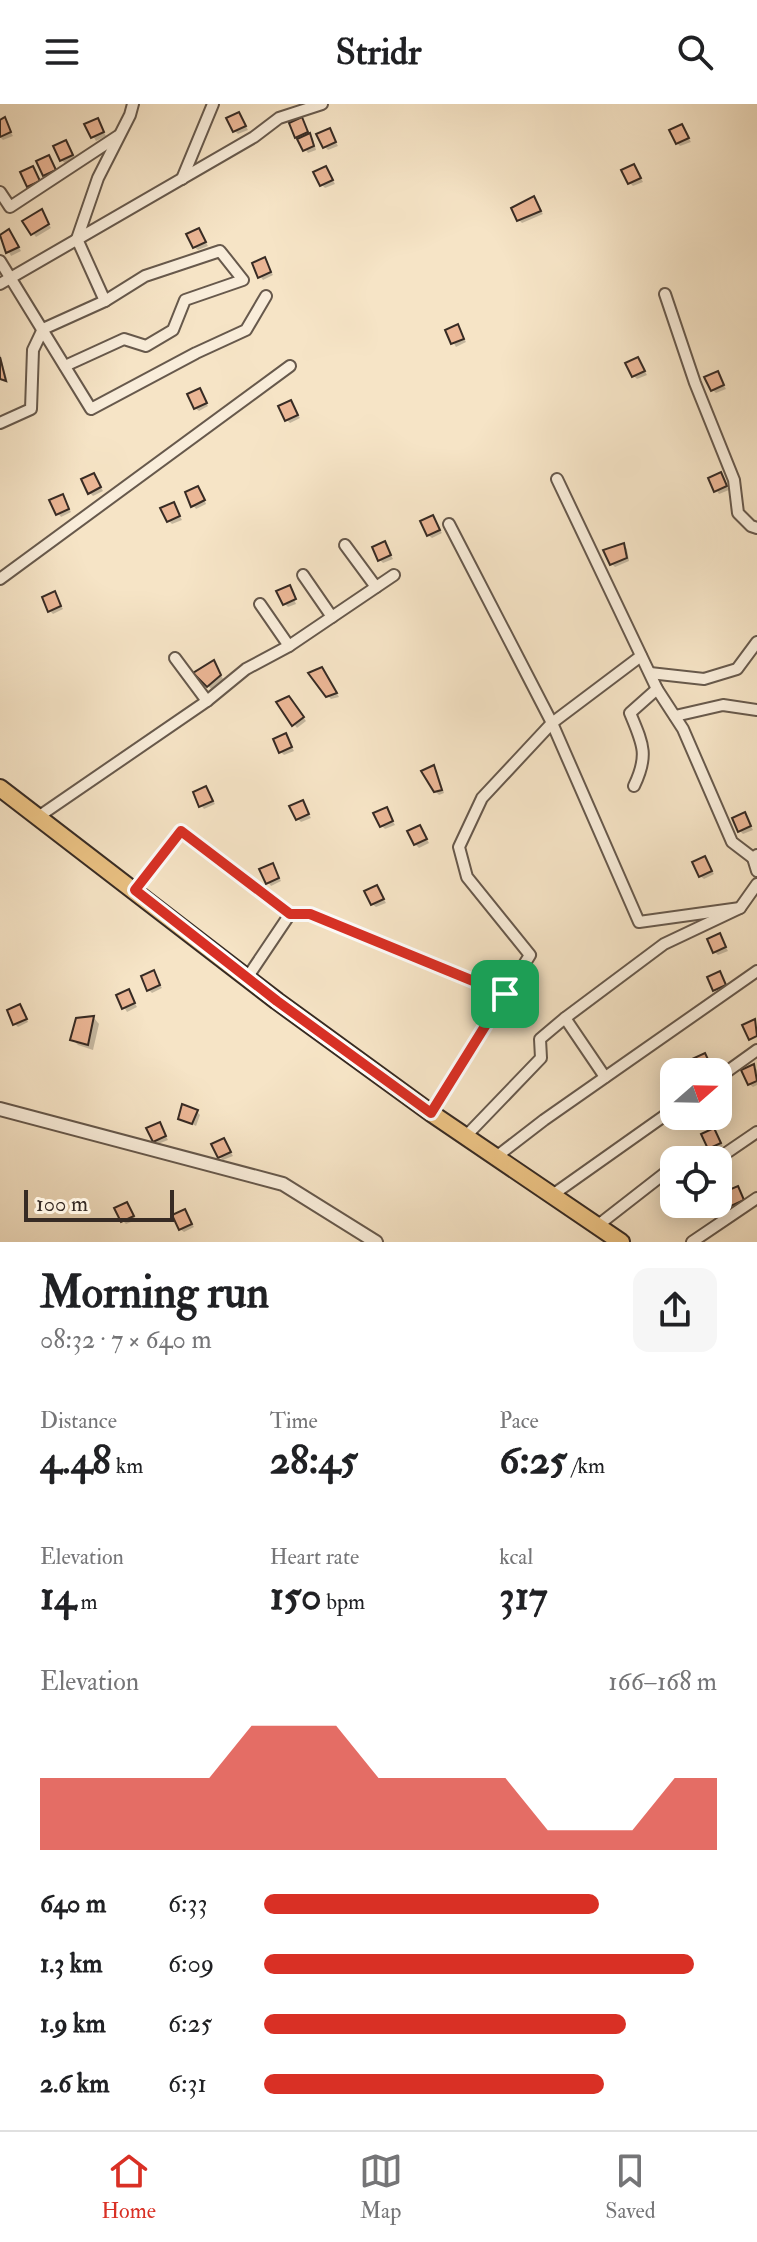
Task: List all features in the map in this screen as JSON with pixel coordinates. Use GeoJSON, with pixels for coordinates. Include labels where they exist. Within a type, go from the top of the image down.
{"type":"FeatureCollection","features":[{"type":"Feature","properties":{"kind":"main road"},"geometry":{"type":"LineString","coordinates":[[0,788],[247,978],[431,1113],[621,1242]]}},
{"type":"Feature","properties":{"kind":"street"},"geometry":{"type":"LineString","coordinates":[[105,301],[77,239],[98,178],[133,104]]}},
{"type":"Feature","properties":{"kind":"street"},"geometry":{"type":"LineString","coordinates":[[182,179],[213,104]]}},
{"type":"Feature","properties":{"kind":"street"},"geometry":{"type":"LineString","coordinates":[[0,284],[254,137],[279,118],[322,104]]}},
{"type":"Feature","properties":{"kind":"street"},"geometry":{"type":"LineString","coordinates":[[0,192],[10,207],[120,135]]}},
{"type":"Feature","properties":{"kind":"street"},"geometry":{"type":"LineString","coordinates":[[0,423],[31,409],[33,350],[43,329],[105,301],[145,276],[220,251],[243,280],[185,300],[173,330],[146,346],[124,339],[65,366]]}},
{"type":"Feature","properties":{"kind":"street"},"geometry":{"type":"LineString","coordinates":[[0,261],[91,409],[246,330],[266,296]]}},
{"type":"Feature","properties":{"kind":"street"},"geometry":{"type":"LineString","coordinates":[[665,294],[695,383],[734,480],[738,513],[757,528]]}},
{"type":"Feature","properties":{"kind":"street"},"geometry":{"type":"LineString","coordinates":[[0,579],[290,366]]}},
{"type":"Feature","properties":{"kind":"street"},"geometry":{"type":"LineString","coordinates":[[557,479],[657,689],[683,729],[732,842],[755,857],[757,871]]}},
{"type":"Feature","properties":{"kind":"street"},"geometry":{"type":"LineString","coordinates":[[449,524],[552,723],[639,922],[740,908]]}},
{"type":"Feature","properties":{"kind":"street"},"geometry":{"type":"LineString","coordinates":[[345,545],[376,587]]}},
{"type":"Feature","properties":{"kind":"street"},"geometry":{"type":"LineString","coordinates":[[303,575],[332,617]]}},
{"type":"Feature","properties":{"kind":"street"},"geometry":{"type":"LineString","coordinates":[[38,817],[207,701],[246,669],[289,646],[394,575]]}},
{"type":"Feature","properties":{"kind":"street"},"geometry":{"type":"LineString","coordinates":[[260,604],[289,646]]}},
{"type":"Feature","properties":{"kind":"street"},"geometry":{"type":"LineString","coordinates":[[650,673],[704,679],[737,669],[757,642]]}},
{"type":"Feature","properties":{"kind":"street"},"geometry":{"type":"LineString","coordinates":[[431,1113],[530,955],[467,877],[459,847],[482,798],[552,723],[641,656]]}},
{"type":"Feature","properties":{"kind":"street"},"geometry":{"type":"LineString","coordinates":[[175,658],[207,701]]}},
{"type":"Feature","properties":{"kind":"street"},"geometry":{"type":"LineString","coordinates":[[634,786],[644,765],[641,738],[630,713],[657,689]]}},
{"type":"Feature","properties":{"kind":"street"},"geometry":{"type":"LineString","coordinates":[[675,716],[723,705],[757,710]]}},
{"type":"Feature","properties":{"kind":"street"},"geometry":{"type":"LineString","coordinates":[[135,890],[181,831],[290,914],[310,914],[505,994]]}},
{"type":"Feature","properties":{"kind":"street"},"geometry":{"type":"LineString","coordinates":[[466,1136],[541,1058],[540,1039],[664,944],[740,908],[757,884]]}},
{"type":"Feature","properties":{"kind":"street"},"geometry":{"type":"LineString","coordinates":[[247,978],[290,914]]}},
{"type":"Feature","properties":{"kind":"street"},"geometry":{"type":"LineString","coordinates":[[496,1157],[757,971]]}},
{"type":"Feature","properties":{"kind":"street"},"geometry":{"type":"LineString","coordinates":[[565,1018],[605,1077]]}},
{"type":"Feature","properties":{"kind":"street"},"geometry":{"type":"LineString","coordinates":[[732,1068],[757,1050]]}},
{"type":"Feature","properties":{"kind":"street"},"geometry":{"type":"LineString","coordinates":[[0,1109],[283,1184],[376,1242]]}},
{"type":"Feature","properties":{"kind":"street"},"geometry":{"type":"LineString","coordinates":[[551,1196],[660,1119]]}},
{"type":"Feature","properties":{"kind":"street"},"geometry":{"type":"LineString","coordinates":[[732,1149],[757,1132]]}},
{"type":"Feature","properties":{"kind":"street"},"geometry":{"type":"LineString","coordinates":[[597,1226],[660,1177]]}},
{"type":"Feature","properties":{"kind":"street"},"geometry":{"type":"LineString","coordinates":[[692,1242],[757,1198]]}},
{"type":"Feature","properties":{"kind":"building"},"geometry":{"type":"Polygon","coordinates":[[[239,112],[246,126],[233,132],[226,118],[239,112]]]}},
{"type":"Feature","properties":{"kind":"building"},"geometry":{"type":"Polygon","coordinates":[[[5,117],[11,132],[0,137],[0,120],[5,117]]]}},
{"type":"Feature","properties":{"kind":"building"},"geometry":{"type":"Polygon","coordinates":[[[302,117],[308,132],[295,138],[289,123],[302,117]]]}},
{"type":"Feature","properties":{"kind":"building"},"geometry":{"type":"Polygon","coordinates":[[[98,118],[104,132],[91,138],[84,124],[98,118]]]}},
{"type":"Feature","properties":{"kind":"building"},"geometry":{"type":"Polygon","coordinates":[[[682,124],[689,138],[676,144],[669,130],[682,124]]]}},
{"type":"Feature","properties":{"kind":"building"},"geometry":{"type":"Polygon","coordinates":[[[330,128],[336,142],[323,148],[316,134],[330,128]]]}},
{"type":"Feature","properties":{"kind":"building"},"geometry":{"type":"Polygon","coordinates":[[[310,133],[314,146],[303,151],[297,139],[310,133]]]}},
{"type":"Feature","properties":{"kind":"building"},"geometry":{"type":"Polygon","coordinates":[[[66,140],[73,155],[60,161],[53,146],[66,140]]]}},
{"type":"Feature","properties":{"kind":"building"},"geometry":{"type":"Polygon","coordinates":[[[49,155],[56,170],[43,176],[36,161],[49,155]]]}},
{"type":"Feature","properties":{"kind":"building"},"geometry":{"type":"Polygon","coordinates":[[[634,164],[641,178],[628,184],[621,170],[634,164]]]}},
{"type":"Feature","properties":{"kind":"building"},"geometry":{"type":"Polygon","coordinates":[[[33,166],[40,181],[27,187],[20,172],[33,166]]]}},
{"type":"Feature","properties":{"kind":"building"},"geometry":{"type":"Polygon","coordinates":[[[326,166],[333,180],[320,186],[313,172],[326,166]]]}},
{"type":"Feature","properties":{"kind":"building"},"geometry":{"type":"Polygon","coordinates":[[[534,196],[541,211],[517,221],[511,208],[534,196]]]}},
{"type":"Feature","properties":{"kind":"building"},"geometry":{"type":"Polygon","coordinates":[[[42,209],[49,224],[31,235],[22,221],[42,209]]]}},
{"type":"Feature","properties":{"kind":"building"},"geometry":{"type":"Polygon","coordinates":[[[199,228],[206,242],[193,248],[186,234],[199,228]]]}},
{"type":"Feature","properties":{"kind":"building"},"geometry":{"type":"Polygon","coordinates":[[[9,229],[19,247],[6,253],[0,235],[9,229]]]}},
{"type":"Feature","properties":{"kind":"building"},"geometry":{"type":"Polygon","coordinates":[[[265,257],[271,272],[258,278],[252,263],[265,257]]]}},
{"type":"Feature","properties":{"kind":"building"},"geometry":{"type":"Polygon","coordinates":[[[458,324],[464,339],[451,344],[445,330],[458,324]]]}},
{"type":"Feature","properties":{"kind":"building"},"geometry":{"type":"Polygon","coordinates":[[[0,357],[6,381],[0,379],[0,357]]]}},
{"type":"Feature","properties":{"kind":"building"},"geometry":{"type":"Polygon","coordinates":[[[638,357],[645,371],[632,377],[625,363],[638,357]]]}},
{"type":"Feature","properties":{"kind":"building"},"geometry":{"type":"Polygon","coordinates":[[[718,371],[724,385],[711,391],[704,377],[718,371]]]}},
{"type":"Feature","properties":{"kind":"building"},"geometry":{"type":"Polygon","coordinates":[[[200,388],[207,403],[194,409],[187,394],[200,388]]]}},
{"type":"Feature","properties":{"kind":"building"},"geometry":{"type":"Polygon","coordinates":[[[291,400],[298,415],[285,421],[278,406],[291,400]]]}},
{"type":"Feature","properties":{"kind":"building"},"geometry":{"type":"Polygon","coordinates":[[[721,472],[727,486],[714,492],[708,478],[721,472]]]}},
{"type":"Feature","properties":{"kind":"building"},"geometry":{"type":"Polygon","coordinates":[[[94,473],[101,487],[88,494],[81,479],[94,473]]]}},
{"type":"Feature","properties":{"kind":"building"},"geometry":{"type":"Polygon","coordinates":[[[198,486],[205,500],[191,507],[185,492],[198,486]]]}},
{"type":"Feature","properties":{"kind":"building"},"geometry":{"type":"Polygon","coordinates":[[[63,494],[69,509],[56,515],[49,500],[63,494]]]}},
{"type":"Feature","properties":{"kind":"building"},"geometry":{"type":"Polygon","coordinates":[[[174,502],[180,516],[167,522],[160,508],[174,502]]]}},
{"type":"Feature","properties":{"kind":"building"},"geometry":{"type":"Polygon","coordinates":[[[433,515],[440,530],[427,536],[420,521],[433,515]]]}},
{"type":"Feature","properties":{"kind":"building"},"geometry":{"type":"Polygon","coordinates":[[[385,541],[391,555],[378,561],[372,547],[385,541]]]}},
{"type":"Feature","properties":{"kind":"building"},"geometry":{"type":"Polygon","coordinates":[[[624,543],[627,558],[610,565],[603,550],[624,543]]]}},
{"type":"Feature","properties":{"kind":"building"},"geometry":{"type":"Polygon","coordinates":[[[290,585],[296,599],[283,605],[276,591],[290,585]]]}},
{"type":"Feature","properties":{"kind":"building"},"geometry":{"type":"Polygon","coordinates":[[[55,591],[61,606],[48,612],[42,597],[55,591]]]}},
{"type":"Feature","properties":{"kind":"building"},"geometry":{"type":"Polygon","coordinates":[[[214,660],[221,675],[207,687],[193,673],[214,660]]]}},
{"type":"Feature","properties":{"kind":"building"},"geometry":{"type":"Polygon","coordinates":[[[322,667],[337,693],[326,697],[308,673],[322,667]]]}},
{"type":"Feature","properties":{"kind":"building"},"geometry":{"type":"Polygon","coordinates":[[[289,696],[304,717],[292,726],[276,702],[289,696]]]}},
{"type":"Feature","properties":{"kind":"building"},"geometry":{"type":"Polygon","coordinates":[[[286,733],[292,747],[279,753],[273,739],[286,733]]]}},
{"type":"Feature","properties":{"kind":"building"},"geometry":{"type":"Polygon","coordinates":[[[434,765],[442,790],[434,792],[421,771],[434,765]]]}},
{"type":"Feature","properties":{"kind":"building"},"geometry":{"type":"Polygon","coordinates":[[[206,786],[213,801],[199,807],[193,792],[206,786]]]}},
{"type":"Feature","properties":{"kind":"building"},"geometry":{"type":"Polygon","coordinates":[[[303,800],[309,814],[296,820],[289,806],[303,800]]]}},
{"type":"Feature","properties":{"kind":"building"},"geometry":{"type":"Polygon","coordinates":[[[387,807],[393,821],[380,827],[373,813],[387,807]]]}},
{"type":"Feature","properties":{"kind":"building"},"geometry":{"type":"Polygon","coordinates":[[[745,812],[751,826],[738,832],[732,818],[745,812]]]}},
{"type":"Feature","properties":{"kind":"building"},"geometry":{"type":"Polygon","coordinates":[[[420,825],[427,839],[414,845],[407,831],[420,825]]]}},
{"type":"Feature","properties":{"kind":"building"},"geometry":{"type":"Polygon","coordinates":[[[705,856],[712,871],[699,877],[692,862],[705,856]]]}},
{"type":"Feature","properties":{"kind":"building"},"geometry":{"type":"Polygon","coordinates":[[[273,863],[279,878],[266,884],[259,869],[273,863]]]}},
{"type":"Feature","properties":{"kind":"building"},"geometry":{"type":"Polygon","coordinates":[[[377,885],[384,899],[371,905],[364,891],[377,885]]]}},
{"type":"Feature","properties":{"kind":"building"},"geometry":{"type":"Polygon","coordinates":[[[720,933],[726,947],[713,953],[707,939],[720,933]]]}},
{"type":"Feature","properties":{"kind":"building"},"geometry":{"type":"Polygon","coordinates":[[[154,970],[160,985],[147,991],[141,976],[154,970]]]}},
{"type":"Feature","properties":{"kind":"building"},"geometry":{"type":"Polygon","coordinates":[[[720,971],[726,985],[713,991],[707,977],[720,971]]]}},
{"type":"Feature","properties":{"kind":"building"},"geometry":{"type":"Polygon","coordinates":[[[129,989],[135,1003],[122,1009],[116,995],[129,989]]]}},
{"type":"Feature","properties":{"kind":"building"},"geometry":{"type":"Polygon","coordinates":[[[20,1004],[27,1019],[13,1025],[7,1010],[20,1004]]]}},
{"type":"Feature","properties":{"kind":"building"},"geometry":{"type":"Polygon","coordinates":[[[94,1016],[88,1045],[70,1040],[76,1018],[94,1016]]]}},
{"type":"Feature","properties":{"kind":"building"},"geometry":{"type":"Polygon","coordinates":[[[755,1019],[757,1036],[749,1040],[742,1025],[755,1019]]]}},
{"type":"Feature","properties":{"kind":"building"},"geometry":{"type":"Polygon","coordinates":[[[754,1064],[757,1081],[748,1085],[741,1070],[754,1064]]]}},
{"type":"Feature","properties":{"kind":"building"},"geometry":{"type":"Polygon","coordinates":[[[182,1104],[198,1110],[192,1124],[178,1119],[182,1104]]]}},
{"type":"Feature","properties":{"kind":"building"},"geometry":{"type":"Polygon","coordinates":[[[160,1122],[166,1136],[153,1142],[146,1128],[160,1122]]]}},
{"type":"Feature","properties":{"kind":"building"},"geometry":{"type":"Polygon","coordinates":[[[715,1130],[721,1143],[707,1146],[701,1134],[715,1130]]]}},
{"type":"Feature","properties":{"kind":"building"},"geometry":{"type":"Polygon","coordinates":[[[224,1138],[231,1152],[218,1158],[211,1144],[224,1138]]]}},
{"type":"Feature","properties":{"kind":"building"},"geometry":{"type":"Polygon","coordinates":[[[738,1186],[744,1200],[732,1206],[732,1189],[738,1186]]]}},
{"type":"Feature","properties":{"kind":"building"},"geometry":{"type":"Polygon","coordinates":[[[127,1202],[134,1216],[121,1222],[114,1208],[127,1202]]]}},
{"type":"Feature","properties":{"kind":"building"},"geometry":{"type":"Polygon","coordinates":[[[185,1209],[192,1224],[179,1230],[172,1215],[185,1209]]]}},
{"type":"Feature","properties":{"kind":"route"},"geometry":{"type":"LineString","coordinates":[[181,831],[290,914],[310,914],[505,994],[431,1113],[277,1001],[135,890],[181,831]]}}]}
